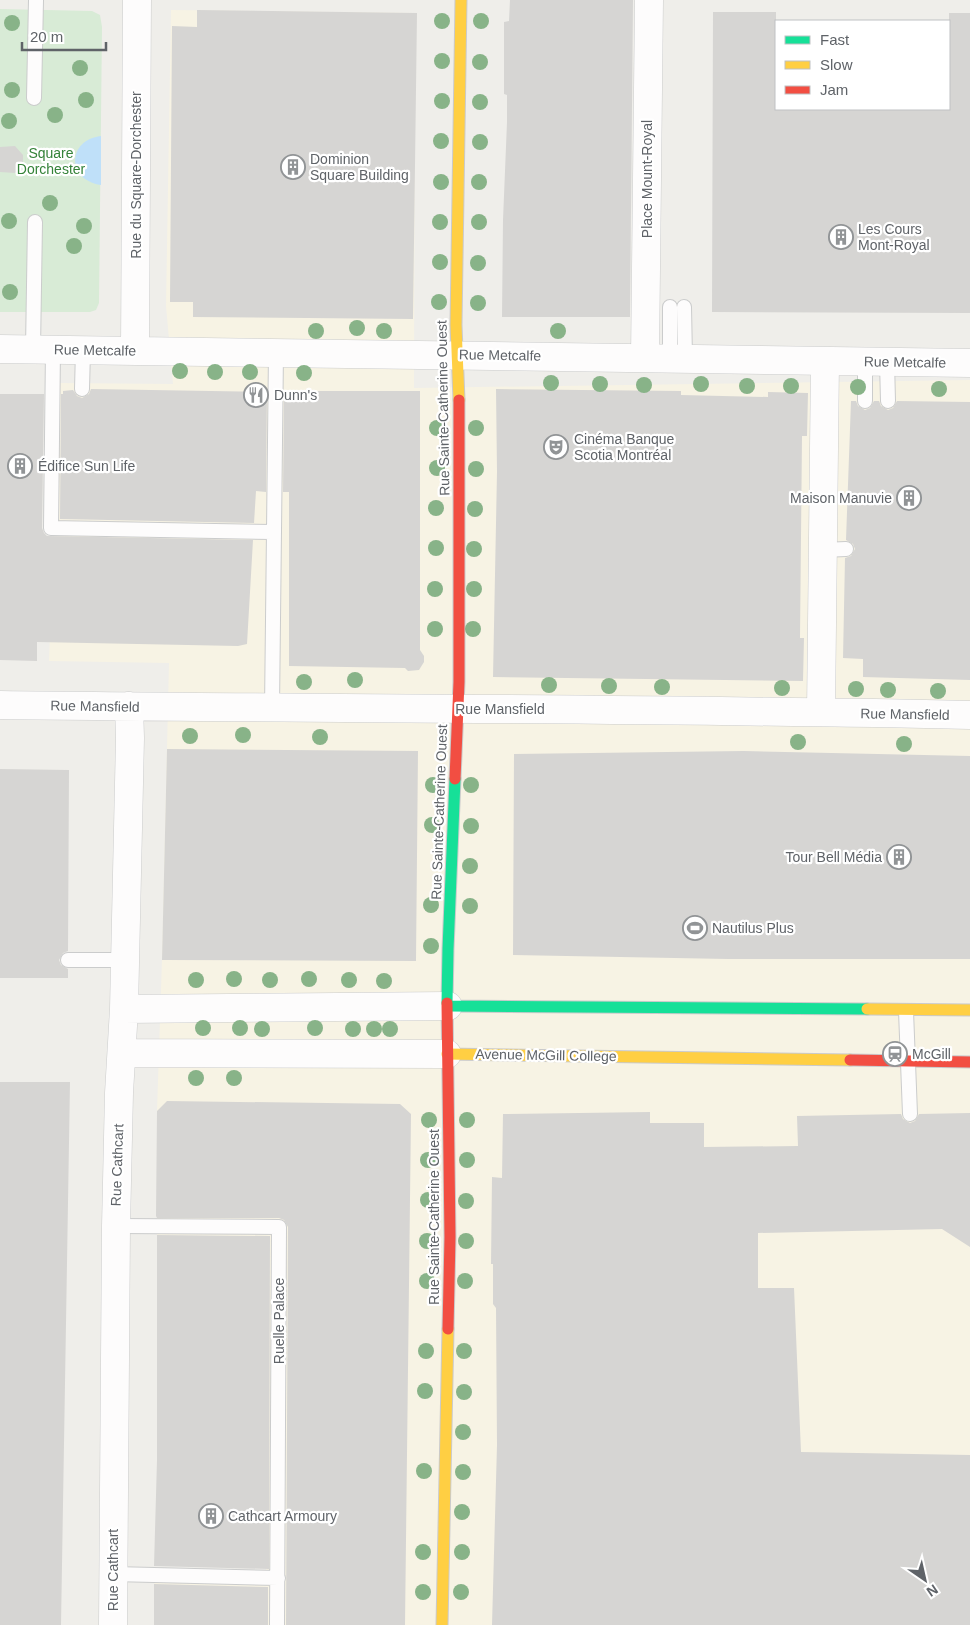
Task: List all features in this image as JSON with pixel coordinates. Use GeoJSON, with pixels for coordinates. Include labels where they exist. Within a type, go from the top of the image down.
{"type":"FeatureCollection","features":[{"type":"Feature","properties":{"kind":"street","name":"Rue du Square-Dorchester"},"geometry":{"type":"LineString","coordinates":[[135,351],[137,0]]}},
{"type":"Feature","properties":{"kind":"street","name":"Rue Sainte-Catherine Ouest"},"geometry":{"type":"LineString","coordinates":[[442,1625],[450,1237],[447,1054],[448,949],[458,708],[460,385],[456,326],[461,0]]}},
{"type":"Feature","properties":{"kind":"street","name":"Place Mount-Royal"},"geometry":{"type":"LineString","coordinates":[[649,0],[667,358]]}},
{"type":"Feature","properties":{"kind":"street","name":"Rue Metcalfe"},"geometry":{"type":"LineString","coordinates":[[0,349],[457,354],[970,363]]}},
{"type":"Feature","properties":{"kind":"street"},"geometry":{"type":"LineString","coordinates":[[821,712],[834,549],[825,361]]}},
{"type":"Feature","properties":{"kind":"street","name":"Rue Mansfield"},"geometry":{"type":"LineString","coordinates":[[0,705],[272,709],[458,708],[970,715]]}},
{"type":"Feature","properties":{"kind":"street","name":"Rue Cathcart"},"geometry":{"type":"LineString","coordinates":[[113,1625],[116,1226],[119,1093],[124,1009],[130,738],[129,706]]}},
{"type":"Feature","properties":{"kind":"street"},"geometry":{"type":"LineString","coordinates":[[124,1009],[448,1006],[970,1010]]}},
{"type":"Feature","properties":{"kind":"street","name":"Avenue McGill College"},"geometry":{"type":"LineString","coordinates":[[122,1053],[447,1054],[970,1062]]}},
{"type":"Feature","properties":{"kind":"lane"},"geometry":{"type":"LineString","coordinates":[[34,98],[36,0]]}},
{"type":"Feature","properties":{"kind":"lane"},"geometry":{"type":"LineString","coordinates":[[35,222],[51,528],[274,532]]}},
{"type":"Feature","properties":{"kind":"lane"},"geometry":{"type":"LineString","coordinates":[[667,358],[677,307]]}},
{"type":"Feature","properties":{"kind":"lane"},"geometry":{"type":"LineString","coordinates":[[82,389],[83,350]]}},
{"type":"Feature","properties":{"kind":"lane"},"geometry":{"type":"LineString","coordinates":[[272,709],[276,352]]}},
{"type":"Feature","properties":{"kind":"lane"},"geometry":{"type":"LineString","coordinates":[[865,401],[876,361]]}},
{"type":"Feature","properties":{"kind":"lane"},"geometry":{"type":"LineString","coordinates":[[876,361],[888,401]]}},
{"type":"Feature","properties":{"kind":"lane"},"geometry":{"type":"LineString","coordinates":[[68,960],[125,960]]}},
{"type":"Feature","properties":{"kind":"lane"},"geometry":{"type":"LineString","coordinates":[[906,1011],[910,1114]]}},
{"type":"Feature","properties":{"kind":"lane","name":"Ruelle Palace"},"geometry":{"type":"LineString","coordinates":[[116,1226],[280,1227],[277,1625]]}},
{"type":"Feature","properties":{"kind":"lane"},"geometry":{"type":"LineString","coordinates":[[113,1574],[278,1578]]}},
{"type":"Feature","properties":{"kind":"shaded area"},"geometry":{"type":"Polygon","coordinates":[[[171,10],[415,13],[414,388],[970,380],[970,1625],[156,1625],[154,1570],[266,1572],[268,1461],[157,1239],[157,1111],[169,663],[49,661],[60,383],[173,384],[166,306],[171,10]]]}},
{"type":"Feature","properties":{"kind":"green space","name":"Square Dorchester"},"geometry":{"type":"Polygon","coordinates":[[[0,9],[92,11],[100,15],[102,27],[99,303],[96,310],[90,312],[0,312],[0,9]]]}},
{"type":"Feature","properties":{"kind":"water"},"geometry":{"type":"Polygon","coordinates":[[[101,136],[101,185],[90,182],[81,176],[75,160],[77,152],[82,145],[90,139],[101,136]]]}},
{"type":"Feature","properties":{"kind":"building"},"geometry":{"type":"Polygon","coordinates":[[[510,0],[633,0],[630,317],[502,317],[507,122],[507,95],[504,94],[504,22],[509,21],[510,0]]]}},
{"type":"Feature","properties":{"kind":"building","name":"Dominion Square Building"},"geometry":{"type":"Polygon","coordinates":[[[197,10],[417,13],[413,319],[193,317],[193,302],[170,302],[172,26],[197,27],[197,10]]]}},
{"type":"Feature","properties":{"kind":"building","name":"Les Cours Mont-Royal"},"geometry":{"type":"Polygon","coordinates":[[[713,12],[776,12],[775,110],[950,110],[949,13],[970,13],[970,313],[712,312],[713,12]]]}},
{"type":"Feature","properties":{"kind":"building"},"geometry":{"type":"Polygon","coordinates":[[[15,146],[23,155],[23,165],[15,173],[0,172],[0,147],[15,146]]]}},
{"type":"Feature","properties":{"kind":"building"},"geometry":{"type":"Polygon","coordinates":[[[91,389],[267,392],[266,492],[256,491],[254,523],[60,519],[61,394],[63,394],[63,391],[73,390],[77,396],[82,398],[89,394],[91,389]]]}},
{"type":"Feature","properties":{"kind":"building"},"geometry":{"type":"Polygon","coordinates":[[[496,389],[681,391],[681,395],[768,397],[768,392],[808,393],[807,436],[802,436],[800,638],[804,638],[803,681],[493,677],[497,472],[496,389]]]}},
{"type":"Feature","properties":{"kind":"building"},"geometry":{"type":"Polygon","coordinates":[[[420,391],[420,650],[424,656],[424,662],[419,670],[408,671],[405,668],[289,666],[289,492],[283,492],[284,392],[420,391]]]}},
{"type":"Feature","properties":{"kind":"building"},"geometry":{"type":"Polygon","coordinates":[[[0,394],[44,394],[42,528],[47,536],[253,540],[247,644],[238,646],[37,642],[37,661],[0,660],[0,394]]]}},
{"type":"Feature","properties":{"kind":"building","name":"Maison Manuvie"},"geometry":{"type":"Polygon","coordinates":[[[851,401],[856,401],[858,406],[865,410],[870,408],[874,401],[879,401],[881,406],[888,410],[893,408],[897,401],[970,402],[970,680],[863,677],[863,659],[843,658],[845,558],[851,556],[855,549],[853,544],[846,540],[851,401]]]}},
{"type":"Feature","properties":{"kind":"building"},"geometry":{"type":"Polygon","coordinates":[[[167,749],[418,751],[416,961],[162,960],[167,749]]]}},
{"type":"Feature","properties":{"kind":"building"},"geometry":{"type":"Polygon","coordinates":[[[744,751],[970,756],[970,959],[728,959],[513,955],[514,754],[744,751]]]}},
{"type":"Feature","properties":{"kind":"building"},"geometry":{"type":"Polygon","coordinates":[[[0,769],[69,770],[68,951],[63,953],[59,960],[61,965],[68,969],[68,978],[0,978],[0,769]]]}},
{"type":"Feature","properties":{"kind":"building"},"geometry":{"type":"Polygon","coordinates":[[[0,1082],[70,1082],[61,1625],[0,1625],[0,1082]]]}},
{"type":"Feature","properties":{"kind":"building"},"geometry":{"type":"Polygon","coordinates":[[[167,1101],[400,1104],[411,1114],[405,1625],[286,1625],[288,1227],[284,1220],[279,1218],[157,1218],[157,1111],[167,1101]]]}},
{"type":"Feature","properties":{"kind":"building"},"geometry":{"type":"Polygon","coordinates":[[[650,1112],[650,1123],[704,1123],[704,1147],[798,1146],[797,1116],[901,1114],[903,1119],[910,1123],[915,1121],[919,1114],[970,1113],[970,1247],[942,1229],[758,1233],[758,1288],[794,1288],[801,1452],[970,1455],[970,1625],[492,1625],[497,1445],[496,1308],[493,1304],[493,1264],[491,1264],[492,1177],[502,1178],[503,1114],[650,1112]]]}},
{"type":"Feature","properties":{"kind":"building"},"geometry":{"type":"Polygon","coordinates":[[[157,1235],[270,1236],[269,1569],[154,1566],[157,1460],[157,1235]]]}},
{"type":"Feature","properties":{"kind":"building"},"geometry":{"type":"Polygon","coordinates":[[[154,1584],[268,1587],[268,1625],[154,1625],[154,1584]]]}},
{"type":"Feature","properties":{"kind":"traffic: fast"},"geometry":{"type":"LineString","coordinates":[[447,1003],[455,779]]}},
{"type":"Feature","properties":{"kind":"traffic: fast"},"geometry":{"type":"LineString","coordinates":[[448,1006],[867,1009]]}},
{"type":"Feature","properties":{"kind":"traffic: slow"},"geometry":{"type":"LineString","coordinates":[[459,400],[456,325],[461,0]]}},
{"type":"Feature","properties":{"kind":"traffic: slow"},"geometry":{"type":"LineString","coordinates":[[867,1009],[970,1010]]}},
{"type":"Feature","properties":{"kind":"traffic: slow"},"geometry":{"type":"LineString","coordinates":[[447,1054],[850,1060]]}},
{"type":"Feature","properties":{"kind":"traffic: slow"},"geometry":{"type":"LineString","coordinates":[[442,1625],[448,1329]]}},
{"type":"Feature","properties":{"kind":"traffic: jam"},"geometry":{"type":"LineString","coordinates":[[455,779],[459,682],[459,400]]}},
{"type":"Feature","properties":{"kind":"traffic: jam"},"geometry":{"type":"LineString","coordinates":[[447,1003],[450,1237],[448,1329]]}},
{"type":"Feature","properties":{"kind":"traffic: jam"},"geometry":{"type":"LineString","coordinates":[[850,1060],[970,1062]]}},
{"type":"Feature","properties":{"kind":"place","name":"Dominion Square Building"},"geometry":{"type":"Point","coordinates":[293,167]}},
{"type":"Feature","properties":{"kind":"place","name":"Les Cours Mont-Royal"},"geometry":{"type":"Point","coordinates":[841,237]}},
{"type":"Feature","properties":{"kind":"place","name":"Dunn's"},"geometry":{"type":"Point","coordinates":[256,395]}},
{"type":"Feature","properties":{"kind":"place","name":"Cinéma Banque Scotia Montréal"},"geometry":{"type":"Point","coordinates":[556,447]}},
{"type":"Feature","properties":{"kind":"place","name":"Édifice Sun Life"},"geometry":{"type":"Point","coordinates":[20,466]}},
{"type":"Feature","properties":{"kind":"place","name":"Maison Manuvie"},"geometry":{"type":"Point","coordinates":[909,498]}},
{"type":"Feature","properties":{"kind":"place","name":"Tour Bell Média"},"geometry":{"type":"Point","coordinates":[899,857]}},
{"type":"Feature","properties":{"kind":"place","name":"Nautilus Plus"},"geometry":{"type":"Point","coordinates":[695,928]}},
{"type":"Feature","properties":{"kind":"place","name":"McGill"},"geometry":{"type":"Point","coordinates":[895,1054]}},
{"type":"Feature","properties":{"kind":"place","name":"Cathcart Armoury"},"geometry":{"type":"Point","coordinates":[211,1516]}}]}
